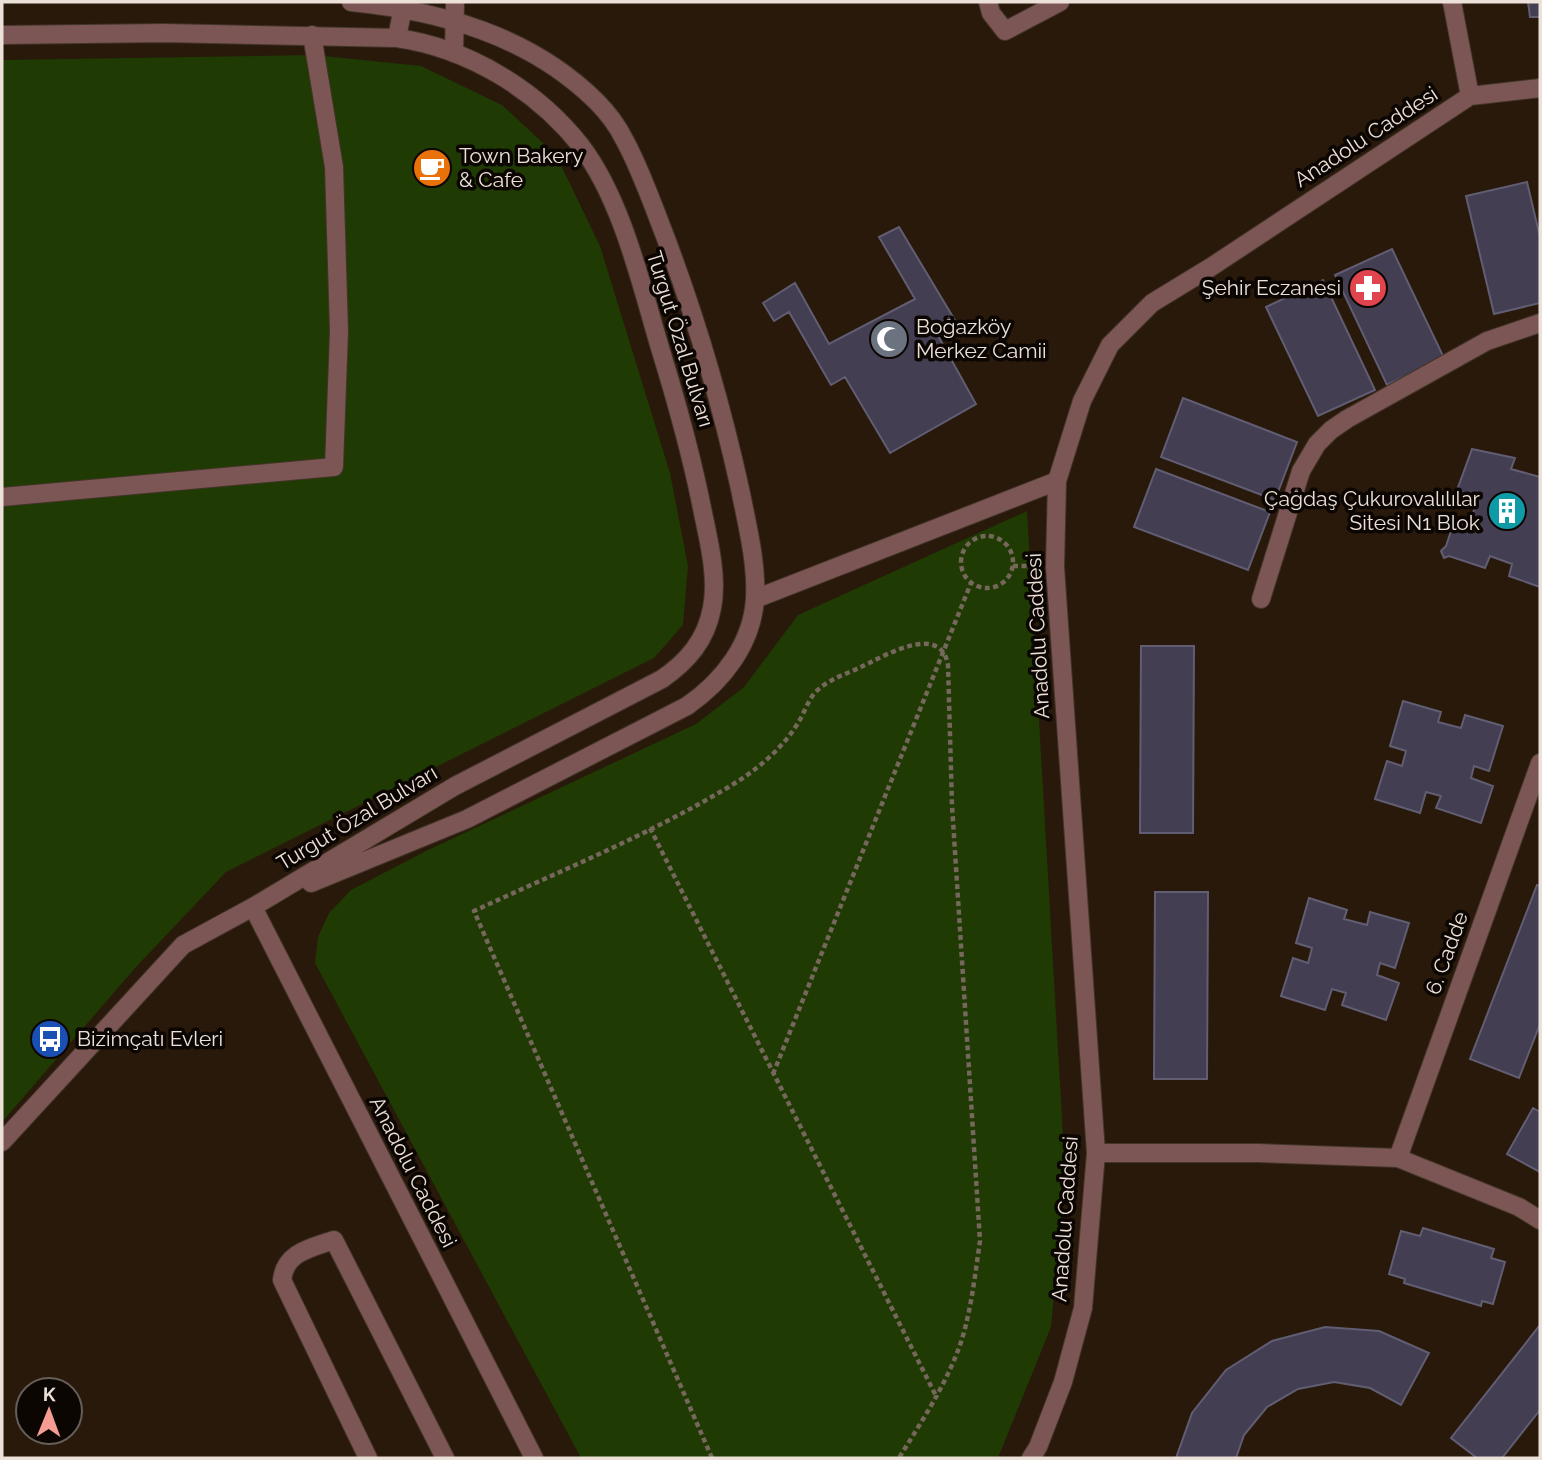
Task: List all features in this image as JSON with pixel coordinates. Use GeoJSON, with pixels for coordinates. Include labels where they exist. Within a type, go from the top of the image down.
{"type":"FeatureCollection","features":[{"type":"Feature","properties":{"kind":"street","name":"Turgut Özal Bulvarı"},"geometry":{"type":"LineString","coordinates":[[253,907],[467,819],[687,706],[717,682],[732,664],[744,641],[755,599],[744,512],[721,408],[677,270],[639,169],[623,135],[597,102],[564,74],[500,36],[403,5],[351,2]]}},
{"type":"Feature","properties":{"kind":"street"},"geometry":{"type":"LineString","coordinates":[[454,53],[456,2]]}},
{"type":"Feature","properties":{"kind":"street"},"geometry":{"type":"LineString","coordinates":[[988,2],[991,13],[1005,31],[1060,2]]}},
{"type":"Feature","properties":{"kind":"street","name":"Anadolu Caddesi"},"geometry":{"type":"LineString","coordinates":[[1031,1458],[1038,1447],[1063,1382],[1083,1308],[1096,1153],[1056,607],[1057,481],[1082,401],[1110,345],[1152,303],[1470,96],[1452,2]]}},
{"type":"Feature","properties":{"kind":"street"},"geometry":{"type":"LineString","coordinates":[[397,38],[403,5]]}},
{"type":"Feature","properties":{"kind":"street","name":"Turgut Özal Bulvarı"},"geometry":{"type":"LineString","coordinates":[[2,35],[164,33],[397,38],[420,41],[454,53],[500,76],[539,103],[581,146],[603,184],[630,251],[683,423],[708,537],[713,604],[708,625],[694,651],[680,667],[662,679],[455,786],[253,907],[183,945],[2,1142]]}},
{"type":"Feature","properties":{"kind":"street"},"geometry":{"type":"LineString","coordinates":[[2,498],[334,467],[338,331],[334,167],[312,35]]}},
{"type":"Feature","properties":{"kind":"street"},"geometry":{"type":"LineString","coordinates":[[1470,96],[1540,88]]}},
{"type":"Feature","properties":{"kind":"street"},"geometry":{"type":"LineString","coordinates":[[1261,599],[1301,471],[1317,444],[1331,430],[1487,341],[1540,323]]}},
{"type":"Feature","properties":{"kind":"street"},"geometry":{"type":"LineString","coordinates":[[755,599],[1057,481]]}},
{"type":"Feature","properties":{"kind":"street","name":"6. Cadde"},"geometry":{"type":"LineString","coordinates":[[1398,1158],[1540,763]]}},
{"type":"Feature","properties":{"kind":"street","name":"Anadolu Caddesi"},"geometry":{"type":"LineString","coordinates":[[253,907],[534,1458]]}},
{"type":"Feature","properties":{"kind":"street"},"geometry":{"type":"LineString","coordinates":[[1096,1153],[1258,1153],[1398,1158],[1519,1207],[1540,1220]]}},
{"type":"Feature","properties":{"kind":"street"},"geometry":{"type":"LineString","coordinates":[[368,1458],[282,1280],[283,1272],[291,1258],[334,1240],[446,1458]]}},
{"type":"Feature","properties":{"kind":"path"},"geometry":{"type":"LineString","coordinates":[[980,536],[996,537],[1004,542],[1013,557],[1010,575],[997,586],[979,587],[971,583],[962,569],[961,561],[966,546],[980,536]]}},
{"type":"Feature","properties":{"kind":"path"},"geometry":{"type":"LineString","coordinates":[[773,1074],[971,583]]}},
{"type":"Feature","properties":{"kind":"path"},"geometry":{"type":"LineString","coordinates":[[712,1458],[474,911],[650,828],[733,784],[766,761],[798,723],[814,693],[824,685],[908,645],[925,644],[943,652],[948,665],[952,804],[980,1241],[975,1278],[958,1350],[937,1398],[899,1458]]}},
{"type":"Feature","properties":{"kind":"path"},"geometry":{"type":"LineString","coordinates":[[650,828],[937,1398]]}},
{"type":"Feature","properties":{"kind":"green space"},"geometry":{"type":"Polygon","coordinates":[[[314,55],[421,66],[502,105],[556,155],[600,246],[670,473],[688,566],[683,625],[654,658],[226,872],[136,967],[2,1122],[2,60],[314,55]]]}},
{"type":"Feature","properties":{"kind":"green space"},"geometry":{"type":"Polygon","coordinates":[[[1027,511],[1065,1171],[1051,1327],[998,1458],[581,1458],[315,963],[318,937],[329,913],[351,890],[426,851],[696,724],[744,687],[798,615],[1027,511]]]}},
{"type":"Feature","properties":{"kind":"building"},"geometry":{"type":"Polygon","coordinates":[[[1528,2],[1540,2],[1540,17],[1530,17],[1528,2]]]}},
{"type":"Feature","properties":{"kind":"building"},"geometry":{"type":"Polygon","coordinates":[[[1527,182],[1540,237],[1540,303],[1494,314],[1466,196],[1527,182]]]}},
{"type":"Feature","properties":{"kind":"building","name":"Boğazköy Merkez Camii"},"geometry":{"type":"Polygon","coordinates":[[[899,227],[956,322],[937,334],[976,404],[890,453],[845,377],[831,385],[789,312],[774,321],[763,303],[795,283],[829,344],[915,299],[879,237],[899,227]]]}},
{"type":"Feature","properties":{"kind":"building"},"geometry":{"type":"Polygon","coordinates":[[[1392,249],[1444,358],[1387,385],[1335,275],[1392,249]]]}},
{"type":"Feature","properties":{"kind":"building"},"geometry":{"type":"Polygon","coordinates":[[[1323,280],[1375,390],[1318,416],[1266,307],[1323,280]]]}},
{"type":"Feature","properties":{"kind":"building"},"geometry":{"type":"Polygon","coordinates":[[[1183,398],[1297,442],[1275,500],[1161,457],[1183,398]]]}},
{"type":"Feature","properties":{"kind":"building","name":"Çağdaş Çukurovalılılar Sitesi N1 Blok"},"geometry":{"type":"Polygon","coordinates":[[[1472,449],[1515,458],[1511,469],[1540,477],[1540,587],[1509,576],[1512,564],[1490,556],[1485,568],[1449,556],[1444,558],[1441,551],[1446,546],[1454,522],[1468,524],[1478,501],[1456,493],[1472,449]]]}},
{"type":"Feature","properties":{"kind":"building"},"geometry":{"type":"Polygon","coordinates":[[[1156,469],[1270,512],[1248,570],[1134,527],[1156,469]]]}},
{"type":"Feature","properties":{"kind":"building"},"geometry":{"type":"Polygon","coordinates":[[[1141,646],[1194,646],[1193,833],[1140,833],[1141,646]]]}},
{"type":"Feature","properties":{"kind":"building"},"geometry":{"type":"Polygon","coordinates":[[[1403,701],[1441,712],[1438,722],[1461,728],[1465,715],[1503,726],[1489,771],[1474,766],[1471,778],[1493,786],[1481,823],[1436,808],[1441,796],[1426,792],[1420,813],[1375,799],[1387,761],[1402,766],[1406,751],[1390,746],[1403,701]]]}},
{"type":"Feature","properties":{"kind":"building"},"geometry":{"type":"Polygon","coordinates":[[[1537,885],[1540,886],[1540,1024],[1519,1078],[1470,1059],[1537,885]]]}},
{"type":"Feature","properties":{"kind":"building"},"geometry":{"type":"Polygon","coordinates":[[[1155,892],[1208,892],[1207,1079],[1154,1079],[1155,892]]]}},
{"type":"Feature","properties":{"kind":"building"},"geometry":{"type":"Polygon","coordinates":[[[1309,898],[1347,910],[1344,919],[1367,925],[1370,912],[1409,923],[1395,968],[1380,963],[1377,975],[1399,983],[1386,1020],[1342,1005],[1346,993],[1332,989],[1325,1010],[1281,996],[1293,958],[1308,963],[1312,948],[1296,943],[1309,898]]]}},
{"type":"Feature","properties":{"kind":"building"},"geometry":{"type":"Polygon","coordinates":[[[1533,1108],[1540,1112],[1540,1172],[1507,1154],[1533,1108]]]}},
{"type":"Feature","properties":{"kind":"building"},"geometry":{"type":"Polygon","coordinates":[[[1423,1228],[1494,1249],[1491,1258],[1505,1262],[1493,1304],[1482,1301],[1481,1306],[1404,1283],[1405,1279],[1389,1274],[1401,1231],[1420,1236],[1423,1228]]]}},
{"type":"Feature","properties":{"kind":"building"},"geometry":{"type":"Polygon","coordinates":[[[1540,1325],[1540,1410],[1502,1458],[1477,1458],[1451,1438],[1540,1325]]]}},
{"type":"Feature","properties":{"kind":"building"},"geometry":{"type":"Polygon","coordinates":[[[1325,1327],[1379,1331],[1429,1353],[1401,1405],[1370,1388],[1334,1382],[1298,1389],[1267,1407],[1244,1435],[1236,1458],[1176,1458],[1192,1413],[1226,1370],[1272,1341],[1325,1327]]]}},
{"type":"Feature","properties":{"kind":"place","name":"Town Bakery & Cafe"},"geometry":{"type":"Point","coordinates":[432,168]}},
{"type":"Feature","properties":{"kind":"place","name":"Şehir Eczanesi"},"geometry":{"type":"Point","coordinates":[1368,288]}},
{"type":"Feature","properties":{"kind":"place","name":"Boğazköy Merkez Camii"},"geometry":{"type":"Point","coordinates":[889,339]}},
{"type":"Feature","properties":{"kind":"place","name":"Çağdaş Çukurovalılılar Sitesi N1 Blok"},"geometry":{"type":"Point","coordinates":[1507,511]}},
{"type":"Feature","properties":{"kind":"place","name":"Bizimçatı Evleri"},"geometry":{"type":"Point","coordinates":[50,1039]}}]}
